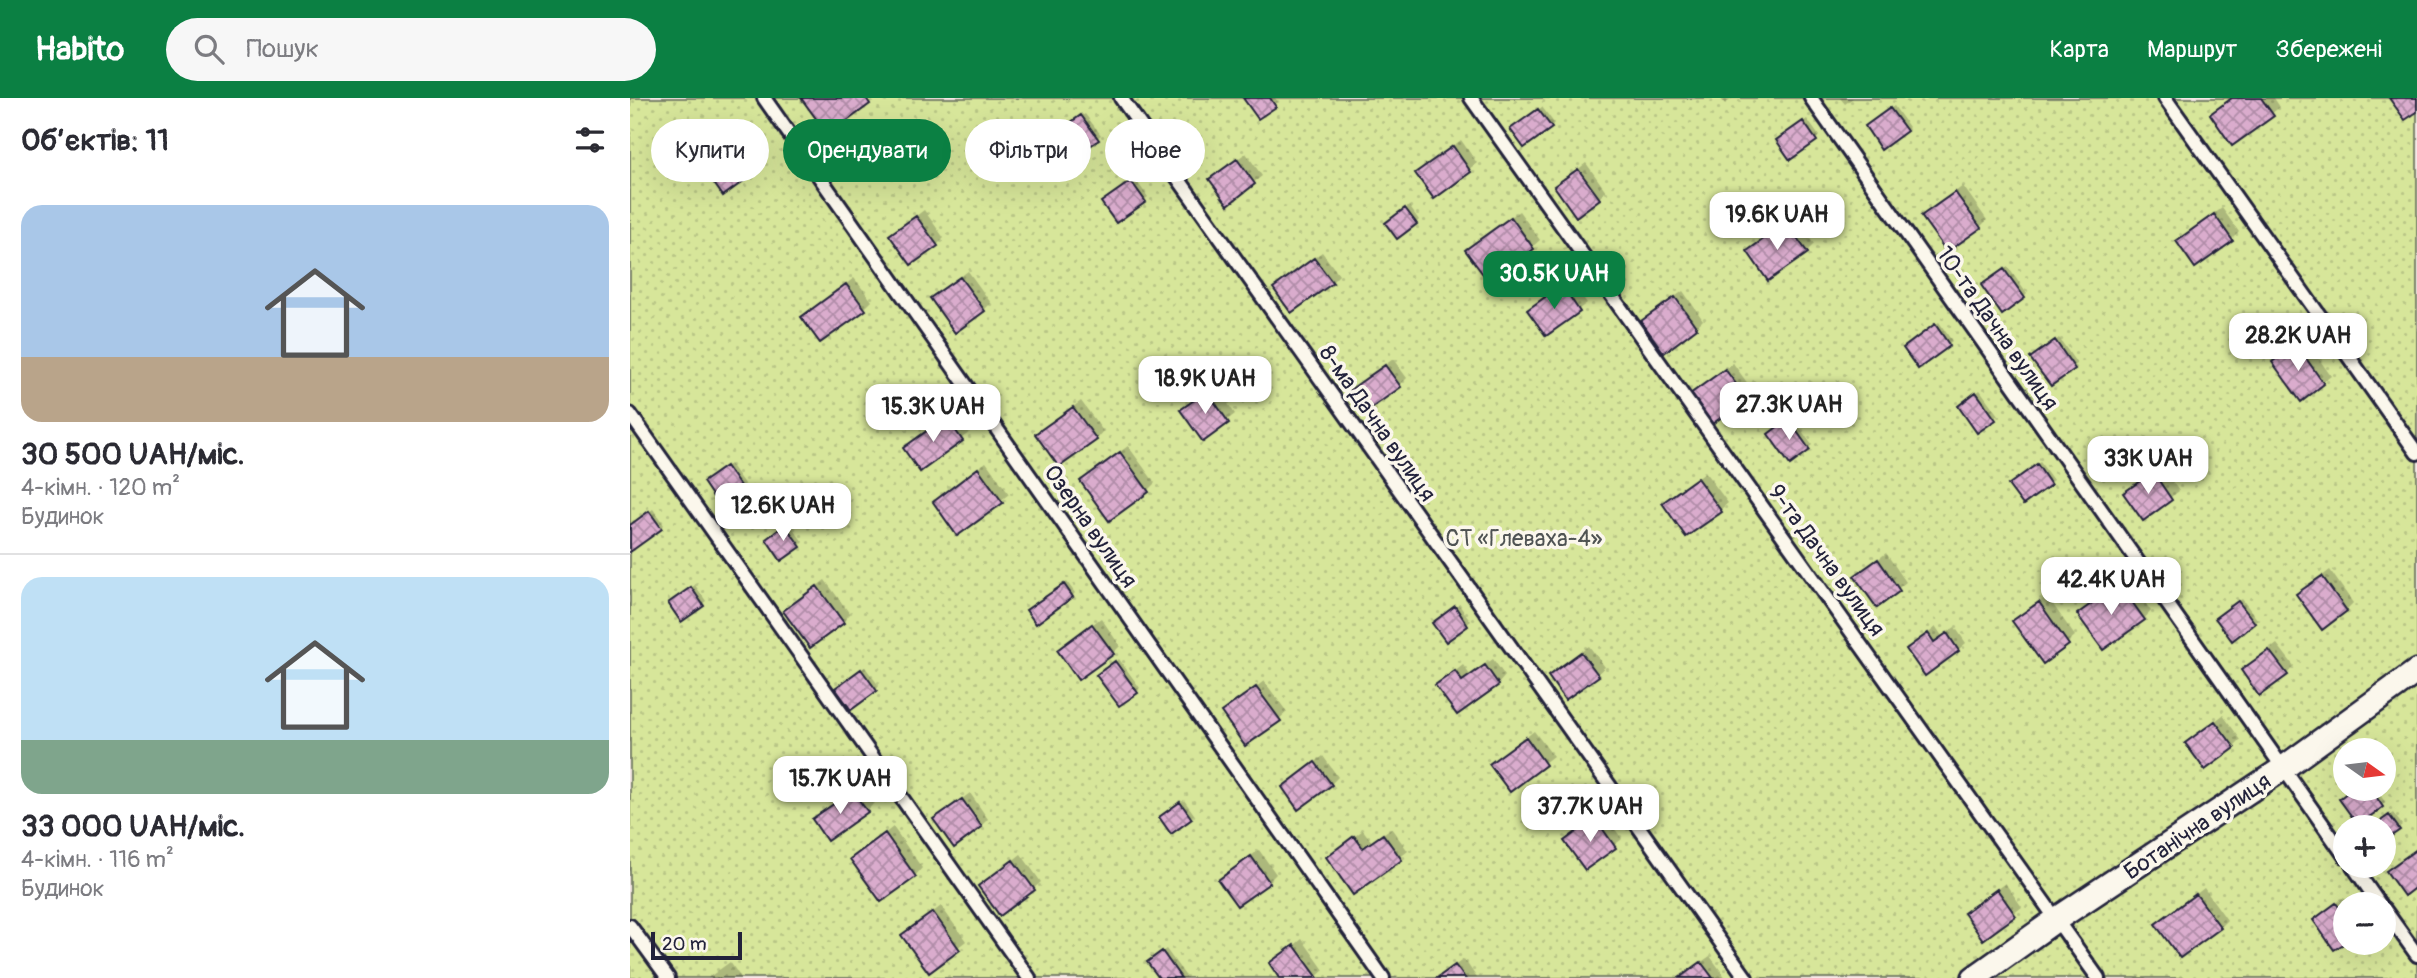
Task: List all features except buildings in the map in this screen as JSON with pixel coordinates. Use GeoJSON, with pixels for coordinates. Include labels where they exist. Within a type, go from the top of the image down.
{"type":"FeatureCollection","features":[{"type":"Feature","properties":{"kind":"street","name":"Ботанічна вулиця"},"geometry":{"type":"LineString","coordinates":[[1974,978],[2057,919],[2282,769],[2417,671]]}},
{"type":"Feature","properties":{"kind":"lane","name":"Озерна вулиця"},"geometry":{"type":"LineString","coordinates":[[764,98],[1383,978]]}},
{"type":"Feature","properties":{"kind":"lane","name":"8-ма Дачна вулиця"},"geometry":{"type":"LineString","coordinates":[[1121,98],[1746,978]]}},
{"type":"Feature","properties":{"kind":"lane","name":"9-та Дачна вулиця"},"geometry":{"type":"LineString","coordinates":[[1471,98],[2098,978]]}},
{"type":"Feature","properties":{"kind":"lane","name":"10-та Дачна вулиця"},"geometry":{"type":"LineString","coordinates":[[1811,98],[2333,839]]}},
{"type":"Feature","properties":{"kind":"lane"},"geometry":{"type":"LineString","coordinates":[[2165,98],[2417,453]]}},
{"type":"Feature","properties":{"kind":"lane"},"geometry":{"type":"LineString","coordinates":[[630,414],[1029,978]]}},
{"type":"Feature","properties":{"kind":"lane"},"geometry":{"type":"LineString","coordinates":[[630,926],[668,978]]}},
{"type":"Feature","properties":{"kind":"lane"},"geometry":{"type":"LineString","coordinates":[[2396,926],[2417,955]]}},
{"type":"Feature","properties":{"kind":"green space","name":"СТ «Глеваха-4»"},"geometry":{"type":"Polygon","coordinates":[[[630,98],[2417,98],[2417,978],[630,978],[630,98]]]}}]}
